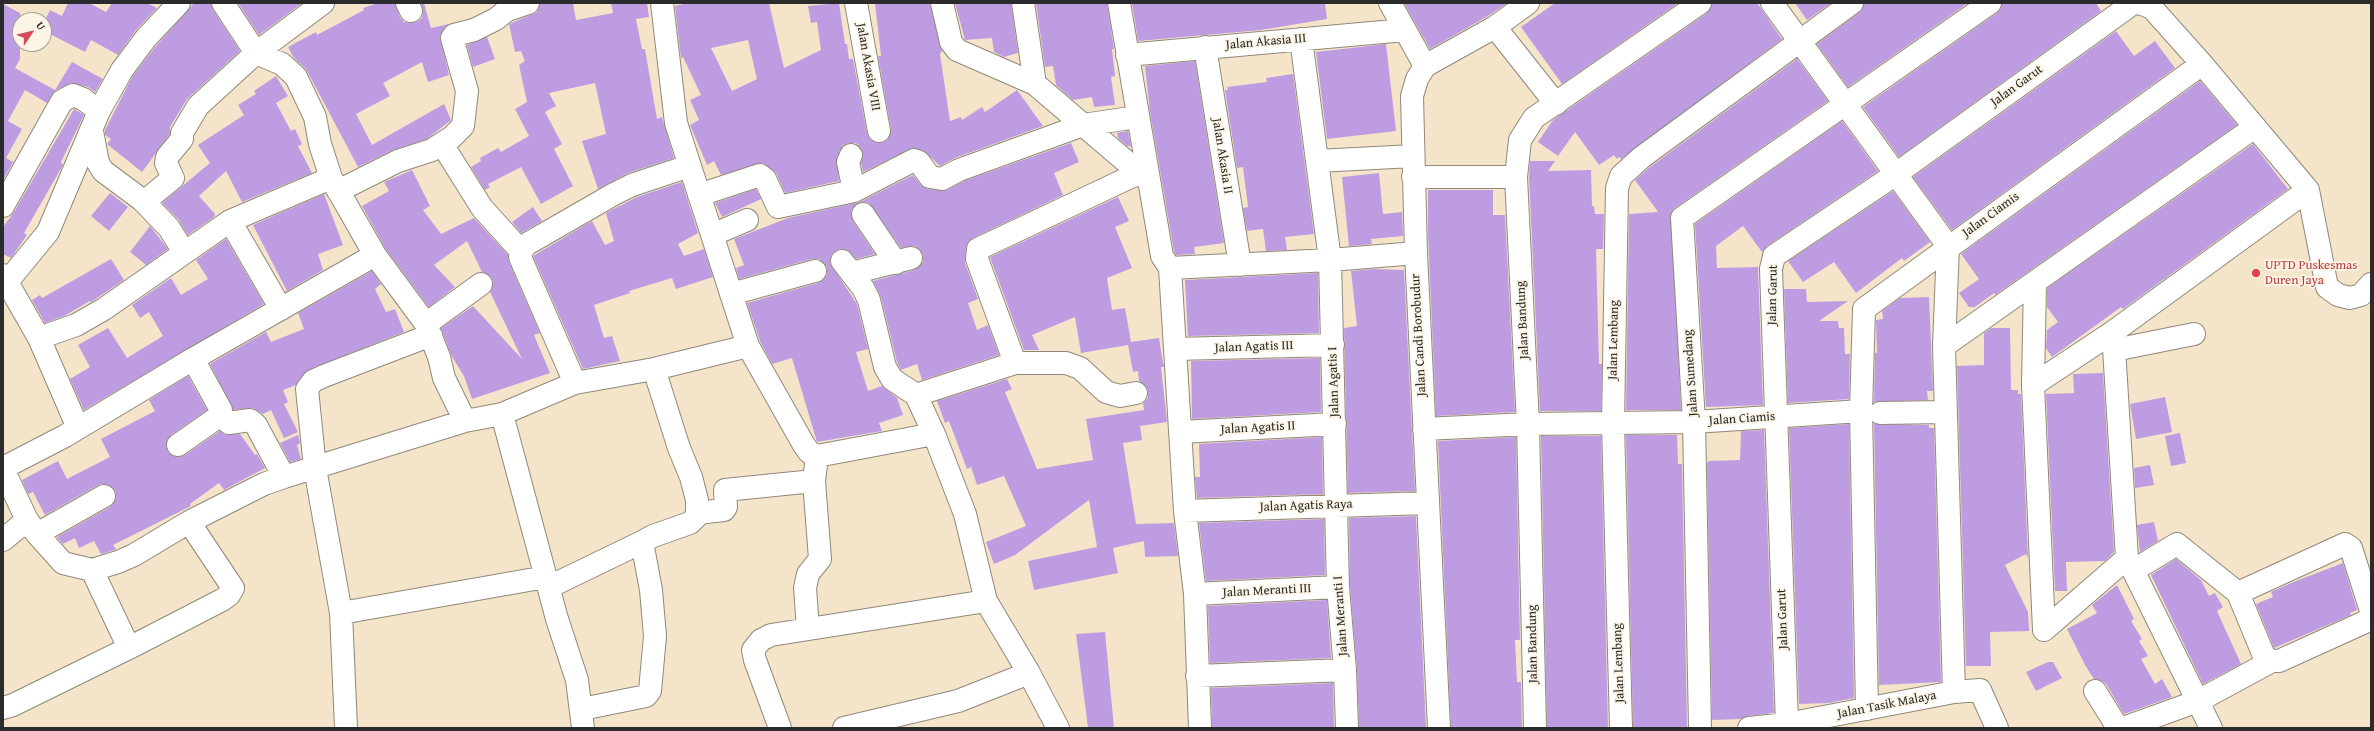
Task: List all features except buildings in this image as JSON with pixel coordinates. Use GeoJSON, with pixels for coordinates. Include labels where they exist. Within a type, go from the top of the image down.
{"type":"FeatureCollection","features":[{"type":"Feature","properties":{"kind":"street"},"geometry":{"type":"LineString","coordinates":[[78,428],[39,338],[4,281],[48,232],[95,121],[122,70],[146,38],[179,3]]}},
{"type":"Feature","properties":{"kind":"street"},"geometry":{"type":"LineString","coordinates":[[223,3],[256,54],[282,64],[296,77],[315,117],[320,144],[335,185],[375,255],[429,330],[444,378],[465,421]]}},
{"type":"Feature","properties":{"kind":"street"},"geometry":{"type":"LineString","coordinates":[[144,202],[173,178],[166,163],[167,157],[182,139],[182,133],[198,106],[256,54],[323,3]]}},
{"type":"Feature","properties":{"kind":"street"},"geometry":{"type":"LineString","coordinates":[[39,338],[76,325],[104,309],[230,220],[335,185],[432,150],[442,144],[463,126],[465,114],[467,91],[452,38],[454,35],[474,30],[496,19],[507,10],[528,3]]}},
{"type":"Feature","properties":{"kind":"street"},"geometry":{"type":"LineString","coordinates":[[662,3],[676,123],[699,195],[748,346],[804,445],[809,452],[816,456],[934,434]]}},
{"type":"Feature","properties":{"kind":"street","name":"Jalan Akasia VIII"},"geometry":{"type":"LineString","coordinates":[[856,3],[879,131]]}},
{"type":"Feature","properties":{"kind":"street"},"geometry":{"type":"LineString","coordinates":[[942,3],[950,42],[957,50],[1035,84],[1144,177]]}},
{"type":"Feature","properties":{"kind":"street"},"geometry":{"type":"LineString","coordinates":[[1023,3],[1035,84]]}},
{"type":"Feature","properties":{"kind":"street"},"geometry":{"type":"LineString","coordinates":[[1119,3],[1137,117],[1144,177],[1162,256],[1170,268],[1185,512],[1195,594],[1200,728]]}},
{"type":"Feature","properties":{"kind":"street"},"geometry":{"type":"LineString","coordinates":[[1390,3],[1426,66]]}},
{"type":"Feature","properties":{"kind":"street","name":"Jalan Candi Borobudur"},"geometry":{"type":"LineString","coordinates":[[1439,728],[1416,253],[1412,96],[1417,79],[1426,66],[1495,27],[1528,3]]}},
{"type":"Feature","properties":{"kind":"street","name":"Jalan Bandung"},"geometry":{"type":"LineString","coordinates":[[1535,728],[1528,424],[1516,177],[1520,140],[1534,118],[1700,3]]}},
{"type":"Feature","properties":{"kind":"street"},"geometry":{"type":"LineString","coordinates":[[1772,3],[1948,246],[1944,346],[1954,692]]}},
{"type":"Feature","properties":{"kind":"street","name":"Jalan Lembang"},"geometry":{"type":"LineString","coordinates":[[1621,728],[1613,424],[1617,188],[1621,176],[1642,157],[1852,3]]}},
{"type":"Feature","properties":{"kind":"street"},"geometry":{"type":"LineString","coordinates":[[1846,104],[1990,3]]}},
{"type":"Feature","properties":{"kind":"street"},"geometry":{"type":"LineString","coordinates":[[2132,4],[2140,3],[2152,8],[2202,64],[2308,190],[2327,287],[2338,295],[2350,298],[2361,295],[2371,284]]}},
{"type":"Feature","properties":{"kind":"street","name":"Jalan Garut"},"geometry":{"type":"LineString","coordinates":[[1787,724],[1775,416],[1771,262],[1774,256],[1896,174],[2132,4]]}},
{"type":"Feature","properties":{"kind":"street"},"geometry":{"type":"LineString","coordinates":[[1495,27],[1556,104]]}},
{"type":"Feature","properties":{"kind":"street","name":"Jalan Akasia III"},"geometry":{"type":"LineString","coordinates":[[1126,55],[1405,30]]}},
{"type":"Feature","properties":{"kind":"street","name":"Jalan Agatis I"},"geometry":{"type":"LineString","coordinates":[[1301,39],[1330,260],[1337,504]]}},
{"type":"Feature","properties":{"kind":"street","name":"Jalan Akasia II"},"geometry":{"type":"LineString","coordinates":[[1204,47],[1240,265]]}},
{"type":"Feature","properties":{"kind":"street","name":"Jalan Ciamis"},"geometry":{"type":"LineString","coordinates":[[1867,709],[1870,412],[1864,309],[1948,246],[2202,64]]}},
{"type":"Feature","properties":{"kind":"street"},"geometry":{"type":"LineString","coordinates":[[3,206],[62,101],[73,95],[83,99],[95,121],[98,163],[103,171],[144,202],[169,228],[184,252]]}},
{"type":"Feature","properties":{"kind":"street","name":"Jalan Sumedang"},"geometry":{"type":"LineString","coordinates":[[1700,728],[1694,422],[1682,218],[1846,104]]}},
{"type":"Feature","properties":{"kind":"street"},"geometry":{"type":"LineString","coordinates":[[699,195],[760,175],[766,179],[778,207],[854,191],[914,160],[919,162],[930,177],[942,179],[959,170],[1083,125],[1137,117]]}},
{"type":"Feature","properties":{"kind":"street"},"geometry":{"type":"LineString","coordinates":[[1944,346],[2255,127]]}},
{"type":"Feature","properties":{"kind":"street"},"geometry":{"type":"LineString","coordinates":[[442,144],[482,208],[522,251]]}},
{"type":"Feature","properties":{"kind":"street"},"geometry":{"type":"LineString","coordinates":[[851,155],[848,162],[854,191]]}},
{"type":"Feature","properties":{"kind":"street"},"geometry":{"type":"LineString","coordinates":[[1317,161],[1413,166],[1516,177]]}},
{"type":"Feature","properties":{"kind":"street"},"geometry":{"type":"LineString","coordinates":[[575,383],[520,257],[522,251],[527,244],[614,194],[632,185],[690,166]]}},
{"type":"Feature","properties":{"kind":"street"},"geometry":{"type":"LineString","coordinates":[[1015,363],[977,259],[978,249],[1144,177]]}},
{"type":"Feature","properties":{"kind":"street"},"geometry":{"type":"LineString","coordinates":[[2033,385],[2113,341],[2308,190]]}},
{"type":"Feature","properties":{"kind":"street"},"geometry":{"type":"LineString","coordinates":[[863,214],[903,260],[847,267],[869,300],[885,367],[892,379],[916,395],[934,434],[965,514],[986,601],[1029,673],[1058,728]]}},
{"type":"Feature","properties":{"kind":"street"},"geometry":{"type":"LineString","coordinates":[[230,220],[282,309]]}},
{"type":"Feature","properties":{"kind":"street"},"geometry":{"type":"LineString","coordinates":[[712,235],[747,220]]}},
{"type":"Feature","properties":{"kind":"street"},"geometry":{"type":"LineString","coordinates":[[1170,268],[1330,260],[1416,253]]}},
{"type":"Feature","properties":{"kind":"street"},"geometry":{"type":"LineString","coordinates":[[375,255],[193,359],[78,428],[3,469],[32,527],[63,563],[92,570],[118,562],[134,555],[189,522],[264,484],[465,421],[502,414],[575,383],[654,369],[748,346]]}},
{"type":"Feature","properties":{"kind":"street"},"geometry":{"type":"LineString","coordinates":[[731,294],[815,271]]}},
{"type":"Feature","properties":{"kind":"street"},"geometry":{"type":"LineString","coordinates":[[2035,282],[2033,385],[2044,630],[2131,564],[2177,544],[2238,593],[2264,656],[2272,661]]}},
{"type":"Feature","properties":{"kind":"street"},"geometry":{"type":"LineString","coordinates":[[346,728],[341,613],[315,468],[307,389],[309,385],[324,376],[429,330],[481,284]]}},
{"type":"Feature","properties":{"kind":"street"},"geometry":{"type":"LineString","coordinates":[[2113,341],[2194,334]]}},
{"type":"Feature","properties":{"kind":"street"},"geometry":{"type":"LineString","coordinates":[[2113,341],[2131,564],[2211,728]]}},
{"type":"Feature","properties":{"kind":"street","name":"Jalan Agatis III"},"geometry":{"type":"LineString","coordinates":[[1175,349],[1332,345]]}},
{"type":"Feature","properties":{"kind":"street"},"geometry":{"type":"LineString","coordinates":[[193,359],[221,410],[221,415],[229,423],[250,420],[256,426],[284,477]]}},
{"type":"Feature","properties":{"kind":"street"},"geometry":{"type":"LineString","coordinates":[[916,395],[1015,363],[1066,363],[1080,368],[1106,392],[1120,396],[1136,393]]}},
{"type":"Feature","properties":{"kind":"street"},"geometry":{"type":"LineString","coordinates":[[341,613],[548,582],[653,536],[690,523],[697,513],[697,500],[691,477],[679,448],[654,369]]}},
{"type":"Feature","properties":{"kind":"street","name":"Jalan Ciamis"},"geometry":{"type":"LineString","coordinates":[[1424,429],[1528,424],[1694,422],[1775,416],[1870,412],[1946,412]]}},
{"type":"Feature","properties":{"kind":"street"},"geometry":{"type":"LineString","coordinates":[[502,414],[557,619],[573,666],[582,718],[646,696],[650,691],[655,636],[651,590],[642,542]]}},
{"type":"Feature","properties":{"kind":"street"},"geometry":{"type":"LineString","coordinates":[[178,445],[221,415]]}},
{"type":"Feature","properties":{"kind":"street","name":"Jalan Agatis II"},"geometry":{"type":"LineString","coordinates":[[1180,432],[1335,424]]}},
{"type":"Feature","properties":{"kind":"street"},"geometry":{"type":"LineString","coordinates":[[808,629],[805,588],[808,574],[820,559],[814,481],[816,456]]}},
{"type":"Feature","properties":{"kind":"street"},"geometry":{"type":"LineString","coordinates":[[697,513],[724,510],[726,507],[725,490],[814,481]]}},
{"type":"Feature","properties":{"kind":"street"},"geometry":{"type":"LineString","coordinates":[[3,540],[104,496]]}},
{"type":"Feature","properties":{"kind":"street","name":"Jalan Agatis Raya"},"geometry":{"type":"LineString","coordinates":[[1185,512],[1337,504],[1427,503]]}},
{"type":"Feature","properties":{"kind":"street","name":"Jalan Meranti I"},"geometry":{"type":"LineString","coordinates":[[1337,504],[1338,587],[1345,670],[1347,728]]}},
{"type":"Feature","properties":{"kind":"street"},"geometry":{"type":"LineString","coordinates":[[3,708],[13,705],[129,648],[229,595],[233,588],[189,522]]}},
{"type":"Feature","properties":{"kind":"street"},"geometry":{"type":"LineString","coordinates":[[2238,593],[2345,544],[2351,548],[2371,611]]}},
{"type":"Feature","properties":{"kind":"street"},"geometry":{"type":"LineString","coordinates":[[92,570],[129,648]]}},
{"type":"Feature","properties":{"kind":"street","name":"Jalan Meranti III"},"geometry":{"type":"LineString","coordinates":[[1195,594],[1338,587]]}},
{"type":"Feature","properties":{"kind":"street"},"geometry":{"type":"LineString","coordinates":[[780,728],[754,660],[753,650],[761,640],[771,635],[986,601]]}},
{"type":"Feature","properties":{"kind":"street"},"geometry":{"type":"LineString","coordinates":[[2095,691],[2115,723],[2119,726],[2126,727],[2198,701],[2272,661],[2287,658],[2365,622],[2371,616]]}},
{"type":"Feature","properties":{"kind":"street"},"geometry":{"type":"LineString","coordinates":[[1197,676],[1345,670]]}},
{"type":"Feature","properties":{"kind":"street"},"geometry":{"type":"LineString","coordinates":[[844,728],[958,701],[1029,673]]}},
{"type":"Feature","properties":{"kind":"street","name":"Jalan Tasik Malaya"},"geometry":{"type":"LineString","coordinates":[[1749,728],[1787,724],[1954,692],[1980,690],[1997,728]]}},
{"type":"Feature","properties":{"kind":"place","name":"UPTD Puskesmas Duren Jaya"},"geometry":{"type":"Point","coordinates":[2256,273]}}]}
